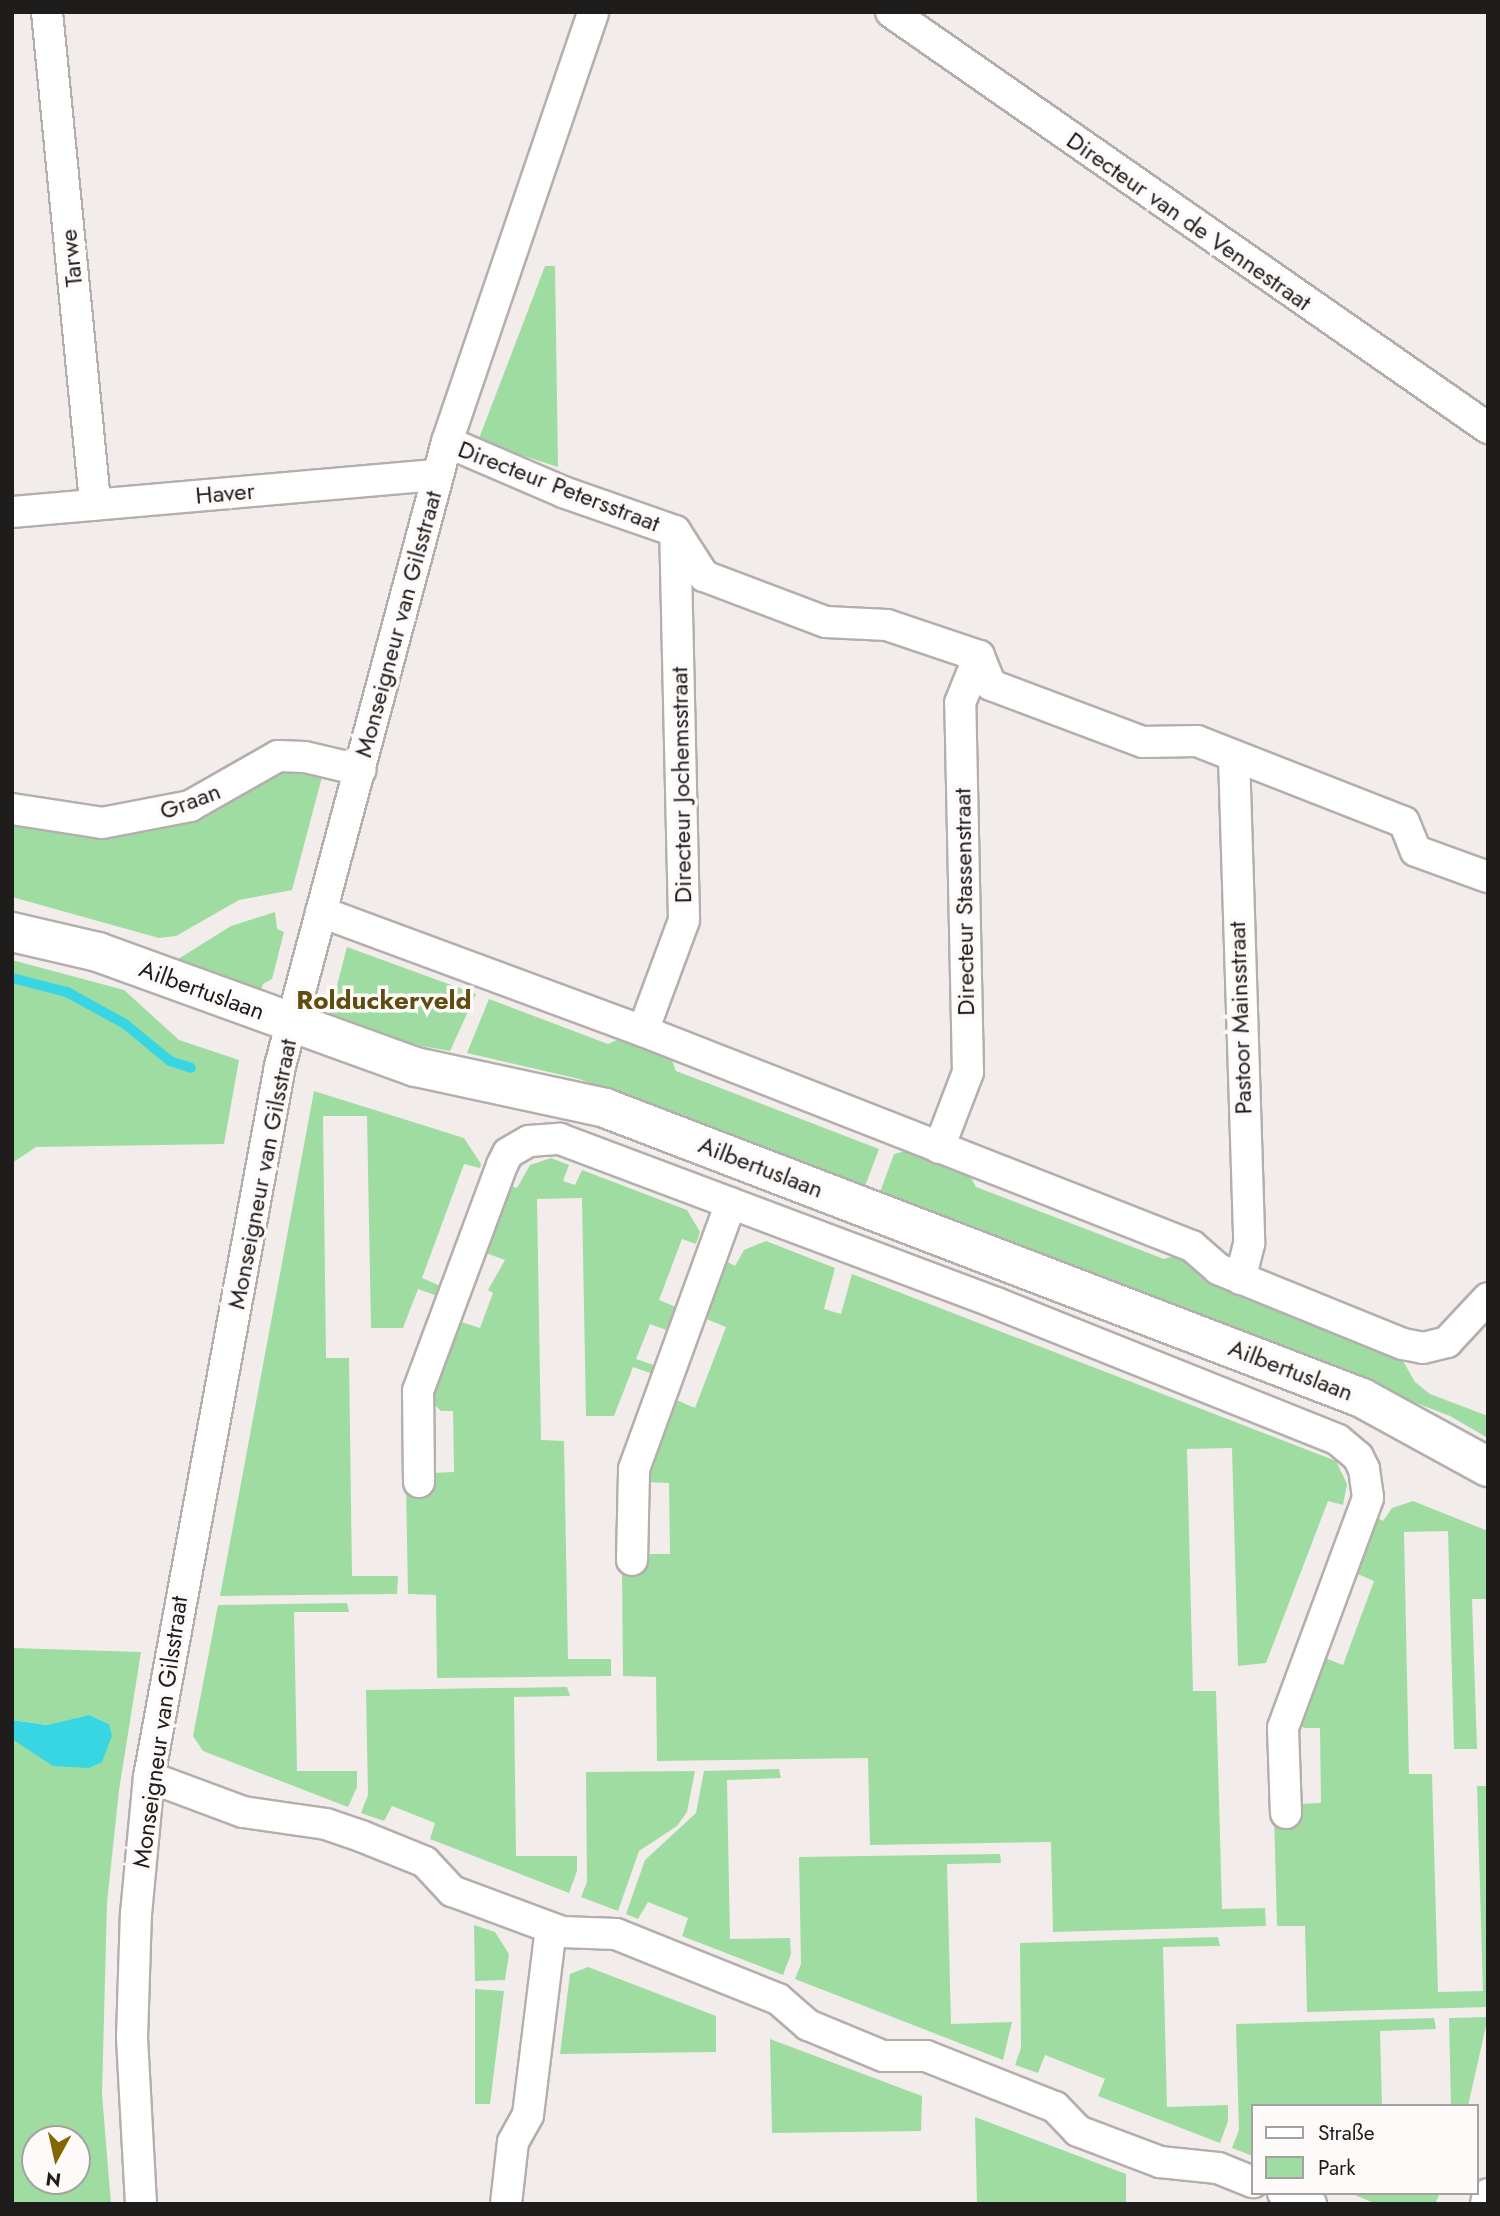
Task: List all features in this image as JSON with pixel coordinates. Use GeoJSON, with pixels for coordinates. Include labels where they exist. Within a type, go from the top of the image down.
{"type":"FeatureCollection","features":[{"type":"Feature","properties":{"kind":"main road","name":"Ailbertuslaan"},"geometry":{"type":"LineString","coordinates":[[12,932],[98,952],[416,1067],[605,1108],[857,1228],[1362,1398],[1488,1467]]}},
{"type":"Feature","properties":{"kind":"street","name":"Tarwe"},"geometry":{"type":"LineString","coordinates":[[47,12],[95,505]]}},
{"type":"Feature","properties":{"kind":"street","name":"Monseigneur van Gilsstraat"},"geometry":{"type":"LineString","coordinates":[[141,2204],[132,2038],[136,1914],[149,1776],[178,1601],[290,1023],[437,475],[593,12]]}},
{"type":"Feature","properties":{"kind":"street","name":"Directeur van de Vennestraat"},"geometry":{"type":"LineString","coordinates":[[891,12],[1488,428]]}},
{"type":"Feature","properties":{"kind":"street","name":"Directeur Petersstraat"},"geometry":{"type":"LineString","coordinates":[[447,442],[563,492],[675,531],[704,576],[826,622],[887,625],[979,656]]}},
{"type":"Feature","properties":{"kind":"street","name":"Haver"},"geometry":{"type":"LineString","coordinates":[[12,512],[437,475]]}},
{"type":"Feature","properties":{"kind":"street","name":"Directeur Jochemsstraat"},"geometry":{"type":"LineString","coordinates":[[643,1031],[684,920],[675,531]]}},
{"type":"Feature","properties":{"kind":"street"},"geometry":{"type":"LineString","coordinates":[[979,656],[992,685],[1143,742],[1198,741],[1404,822],[1416,850],[1488,877]]}},
{"type":"Feature","properties":{"kind":"street","name":"Directeur Stassenstraat"},"geometry":{"type":"LineString","coordinates":[[939,1148],[968,1072],[960,703],[979,656]]}},
{"type":"Feature","properties":{"kind":"street","name":"Graan"},"geometry":{"type":"LineString","coordinates":[[12,809],[73,822],[115,822],[190,806],[278,756],[305,757],[360,769]]}},
{"type":"Feature","properties":{"kind":"street","name":"Pastoor Mainsstraat"},"geometry":{"type":"LineString","coordinates":[[1234,756],[1249,1244],[1240,1279]]}},
{"type":"Feature","properties":{"kind":"street"},"geometry":{"type":"LineString","coordinates":[[321,912],[643,1031],[1192,1246],[1218,1269],[1403,1344],[1423,1348],[1447,1342],[1488,1298]]}},
{"type":"Feature","properties":{"kind":"street","name":"Ailbertuslaan"},"geometry":{"type":"LineString","coordinates":[[419,1482],[418,1391],[508,1153],[529,1141],[561,1139],[731,1203],[857,1228],[1339,1440],[1358,1457],[1364,1469],[1368,1498],[1283,1728],[1286,1814]]}},
{"type":"Feature","properties":{"kind":"street","name":"Ailbertuslaan"},"geometry":{"type":"LineString","coordinates":[[632,1560],[634,1469],[731,1203]]}},
{"type":"Feature","properties":{"kind":"street"},"geometry":{"type":"LineString","coordinates":[[149,1776],[243,1812],[326,1824],[361,1836],[425,1862],[452,1891],[551,1928],[616,1934],[778,1998],[808,2025],[883,2056],[926,2056],[1055,2107],[1079,2131],[1148,2158],[1218,2168],[1252,2182]]}},
{"type":"Feature","properties":{"kind":"street"},"geometry":{"type":"LineString","coordinates":[[506,2204],[513,2142],[528,2115],[551,1928]]}},
{"type":"Feature","properties":{"kind":"street"},"geometry":{"type":"LineString","coordinates":[[1486,2204],[1488,2194]]}},
{"type":"Feature","properties":{"kind":"street"},"geometry":{"type":"LineString","coordinates":[[1288,2195],[1311,2204]]}},
{"type":"Feature","properties":{"kind":"green space"},"geometry":{"type":"Polygon","coordinates":[[[545,266],[555,266],[558,467],[478,441],[545,266]]]}},
{"type":"Feature","properties":{"kind":"green space"},"geometry":{"type":"Polygon","coordinates":[[[282,768],[322,777],[292,890],[239,900],[176,936],[159,938],[12,897],[12,820],[43,828],[282,768]]]}},
{"type":"Feature","properties":{"kind":"green space"},"geometry":{"type":"Polygon","coordinates":[[[275,912],[277,929],[284,932],[272,979],[263,984],[259,996],[175,961],[231,926],[275,912]]]}},
{"type":"Feature","properties":{"kind":"green space"},"geometry":{"type":"Polygon","coordinates":[[[347,947],[476,994],[450,1051],[399,1042],[328,1020],[347,947]]]}},
{"type":"Feature","properties":{"kind":"green space"},"geometry":{"type":"Polygon","coordinates":[[[12,960],[124,990],[179,1040],[239,1060],[224,1144],[36,1147],[12,1163],[12,960]]]}},
{"type":"Feature","properties":{"kind":"green space"},"geometry":{"type":"Polygon","coordinates":[[[489,999],[608,1044],[619,1039],[671,1058],[676,1071],[879,1149],[864,1189],[579,1079],[467,1053],[489,999]]]}},
{"type":"Feature","properties":{"kind":"green space"},"geometry":{"type":"Polygon","coordinates":[[[314,1091],[464,1138],[481,1164],[480,1168],[464,1164],[422,1278],[443,1287],[440,1297],[418,1289],[403,1328],[371,1328],[367,1116],[323,1116],[326,1358],[349,1358],[352,1576],[398,1576],[397,1594],[220,1596],[314,1091]]]}},
{"type":"Feature","properties":{"kind":"green space"},"geometry":{"type":"Polygon","coordinates":[[[909,1150],[969,1174],[976,1187],[1164,1259],[1177,1255],[1189,1260],[1201,1278],[1399,1354],[1415,1382],[1430,1394],[1488,1416],[1488,1438],[1450,1416],[879,1195],[894,1154],[909,1150]]]}},
{"type":"Feature","properties":{"kind":"green space"},"geometry":{"type":"Polygon","coordinates":[[[551,1158],[569,1165],[563,1181],[575,1185],[582,1170],[687,1210],[700,1232],[696,1244],[682,1239],[659,1300],[681,1309],[672,1332],[650,1324],[636,1359],[659,1367],[656,1375],[633,1367],[614,1416],[586,1416],[582,1198],[537,1199],[541,1440],[564,1441],[568,1659],[611,1659],[611,1676],[437,1678],[436,1595],[408,1594],[406,1486],[431,1473],[454,1472],[453,1411],[441,1411],[430,1400],[458,1321],[480,1328],[493,1293],[488,1290],[505,1260],[483,1252],[507,1184],[517,1188],[530,1165],[551,1158]]]}},
{"type":"Feature","properties":{"kind":"green space"},"geometry":{"type":"Polygon","coordinates":[[[766,1241],[835,1268],[824,1309],[841,1314],[852,1274],[1336,1461],[1347,1484],[1343,1505],[1328,1501],[1266,1663],[1238,1666],[1232,1448],[1187,1449],[1193,1691],[1216,1691],[1222,1909],[1265,1908],[1266,1926],[1053,1932],[1051,1842],[870,1845],[868,1758],[657,1761],[656,1677],[623,1676],[622,1567],[646,1567],[647,1554],[670,1554],[669,1483],[645,1482],[674,1399],[695,1408],[726,1327],[704,1318],[726,1261],[735,1266],[744,1250],[766,1241]]]}},
{"type":"Feature","properties":{"kind":"green space"},"geometry":{"type":"Polygon","coordinates":[[[1413,1501],[1488,1531],[1488,1599],[1472,1599],[1477,1749],[1454,1749],[1448,1531],[1404,1532],[1409,1774],[1432,1774],[1438,1992],[1483,1991],[1477,1786],[1488,1786],[1488,2007],[1307,2012],[1305,1926],[1277,1926],[1274,1814],[1298,1804],[1321,1803],[1320,1728],[1304,1728],[1296,1720],[1320,1656],[1343,1665],[1374,1581],[1353,1572],[1374,1516],[1383,1521],[1392,1508],[1413,1501]]]}},
{"type":"Feature","properties":{"kind":"green space"},"geometry":{"type":"Polygon","coordinates":[[[347,1603],[349,1612],[294,1612],[297,1771],[357,1771],[357,1787],[348,1807],[203,1751],[193,1736],[218,1605],[347,1603]]]}},
{"type":"Feature","properties":{"kind":"green space"},"geometry":{"type":"Polygon","coordinates":[[[12,1648],[141,1652],[119,1790],[107,1903],[102,2094],[111,2204],[12,2204],[12,1739],[18,1742],[109,1724],[89,1715],[48,1725],[12,1720],[12,1648]]]}},
{"type":"Feature","properties":{"kind":"green space"},"geometry":{"type":"Polygon","coordinates":[[[567,1687],[570,1696],[514,1697],[516,1856],[577,1856],[577,1871],[569,1893],[430,1839],[435,1823],[392,1806],[384,1821],[361,1813],[368,1795],[366,1690],[567,1687]]]}},
{"type":"Feature","properties":{"kind":"green space"},"geometry":{"type":"Polygon","coordinates":[[[779,1769],[781,1778],[727,1780],[730,1939],[790,1938],[791,1954],[783,1975],[682,1936],[688,1918],[648,1902],[638,1919],[626,1914],[645,1860],[696,1813],[704,1771],[779,1769]]]}},
{"type":"Feature","properties":{"kind":"green space"},"geometry":{"type":"Polygon","coordinates":[[[695,1771],[687,1812],[677,1826],[639,1851],[618,1911],[581,1897],[587,1882],[586,1772],[695,1771]]]}},
{"type":"Feature","properties":{"kind":"green space"},"geometry":{"type":"Polygon","coordinates":[[[1000,1854],[1001,1863],[947,1864],[951,2024],[1012,2022],[1003,2060],[795,1979],[801,1964],[799,1857],[1000,1854]]]}},
{"type":"Feature","properties":{"kind":"green space"},"geometry":{"type":"Polygon","coordinates":[[[474,1925],[495,1932],[509,1954],[505,1980],[475,1981],[474,1925]]]}},
{"type":"Feature","properties":{"kind":"green space"},"geometry":{"type":"Polygon","coordinates":[[[1218,1937],[1220,1946],[1163,1947],[1167,2107],[1228,2105],[1228,2121],[1220,2143],[1098,2096],[1105,2079],[1045,2055],[1038,2073],[1015,2065],[1021,2048],[1020,1943],[1218,1937]]]}},
{"type":"Feature","properties":{"kind":"green space"},"geometry":{"type":"Polygon","coordinates":[[[588,1967],[716,2016],[716,2052],[560,2054],[570,1974],[588,1967]]]}},
{"type":"Feature","properties":{"kind":"green space"},"geometry":{"type":"Polygon","coordinates":[[[475,1989],[504,1991],[490,2104],[475,2104],[475,1989]]]}},
{"type":"Feature","properties":{"kind":"green space"},"geometry":{"type":"Polygon","coordinates":[[[1488,2017],[1468,2104],[1451,2104],[1449,2018],[1488,2017]]]}},
{"type":"Feature","properties":{"kind":"green space"},"geometry":{"type":"Polygon","coordinates":[[[1434,2018],[1436,2029],[1380,2031],[1382,2104],[1252,2104],[1252,2156],[1232,2148],[1239,2130],[1236,2024],[1434,2018]]]}},
{"type":"Feature","properties":{"kind":"green space"},"geometry":{"type":"Polygon","coordinates":[[[770,2039],[922,2096],[921,2131],[772,2133],[770,2039]]]}},
{"type":"Feature","properties":{"kind":"green space"},"geometry":{"type":"Polygon","coordinates":[[[975,2117],[1126,2174],[1126,2204],[977,2204],[975,2117]]]}},
{"type":"Feature","properties":{"kind":"green space"},"geometry":{"type":"Polygon","coordinates":[[[1355,2195],[1439,2195],[1435,2204],[1376,2204],[1355,2195]]]}},
{"type":"Feature","properties":{"kind":"water"},"geometry":{"type":"Polygon","coordinates":[[[89,1715],[109,1724],[112,1736],[102,1762],[89,1768],[53,1766],[12,1739],[12,1720],[47,1725],[89,1715]]]}},
{"type":"Feature","properties":{"kind":"waterway"},"geometry":{"type":"LineString","coordinates":[[12,978],[67,992],[125,1024],[170,1061],[191,1068]]}},
{"type":"Feature","properties":{"kind":"district","name":"Rolduckerveld"},"geometry":{"type":"Point","coordinates":[384,1001]}}]}
